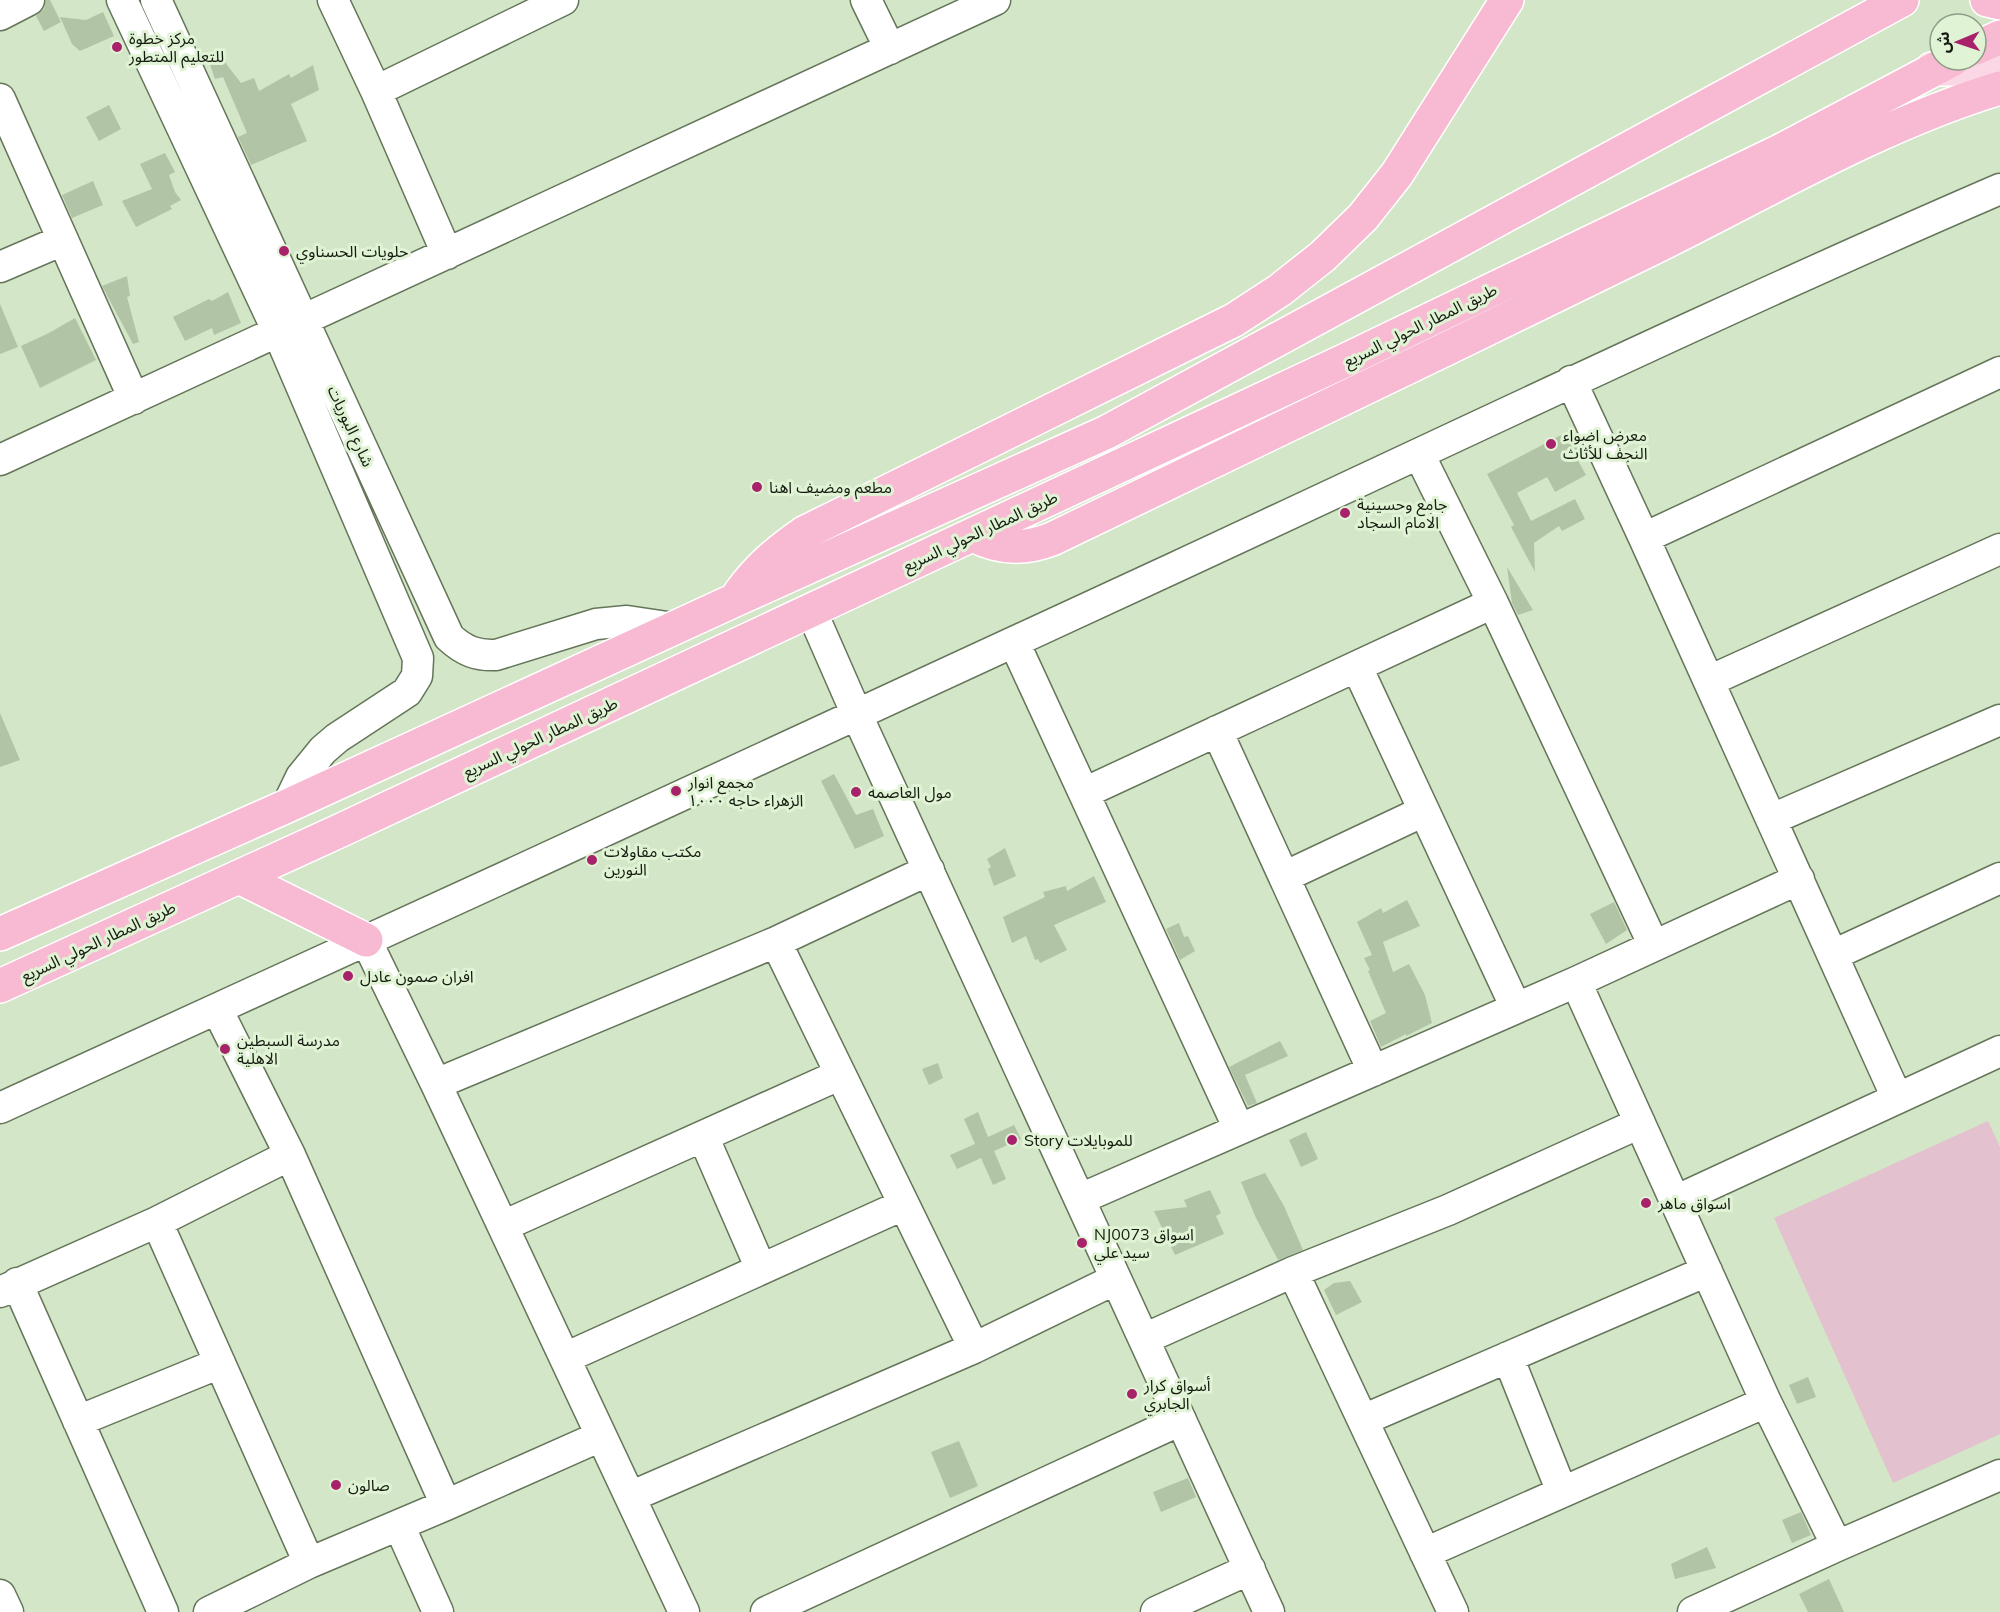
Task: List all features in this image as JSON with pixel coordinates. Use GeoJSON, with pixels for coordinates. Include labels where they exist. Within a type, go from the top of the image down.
{"type":"FeatureCollection","features":[{"type":"Feature","properties":{"kind":"highway"},"geometry":{"type":"LineString","coordinates":[[735,600],[762,566],[804,533],[1234,320],[1280,290],[1323,255],[1363,217],[1397,174],[1506,0]]}},
{"type":"Feature","properties":{"kind":"highway"},"geometry":{"type":"LineString","coordinates":[[0,934],[287,806],[1107,432],[1902,0]]}},
{"type":"Feature","properties":{"kind":"highway"},"geometry":{"type":"LineString","coordinates":[[1987,0],[2000,3]]}},
{"type":"Feature","properties":{"kind":"highway","name":"طريق المطار الحولي السريع"},"geometry":{"type":"LineString","coordinates":[[0,986],[239,877],[1335,365],[1782,150],[1929,72]]}},
{"type":"Feature","properties":{"kind":"highway"},"geometry":{"type":"LineString","coordinates":[[972,535],[1012,548],[1026,547],[1052,539],[1652,249],[1881,134],[1953,102],[2000,88]]}},
{"type":"Feature","properties":{"kind":"highway"},"geometry":{"type":"LineString","coordinates":[[239,877],[366,940]]}},
{"type":"Feature","properties":{"kind":"main road"},"geometry":{"type":"LineString","coordinates":[[1974,0],[2000,15]]}},
{"type":"Feature","properties":{"kind":"street"},"geometry":{"type":"LineString","coordinates":[[0,15],[29,0]]}},
{"type":"Feature","properties":{"kind":"street","name":"شارع البوريات"},"geometry":{"type":"LineString","coordinates":[[122,0],[449,637],[470,653],[483,656],[496,655],[596,624],[627,621],[674,628]]}},
{"type":"Feature","properties":{"kind":"street","name":"شارع البوريات"},"geometry":{"type":"LineString","coordinates":[[156,0],[291,327],[416,649],[417,676],[406,692],[337,738],[323,750],[301,777],[287,806]]}},
{"type":"Feature","properties":{"kind":"street"},"geometry":{"type":"LineString","coordinates":[[333,0],[376,91],[447,254]]}},
{"type":"Feature","properties":{"kind":"street"},"geometry":{"type":"LineString","coordinates":[[376,91],[505,12],[563,0]]}},
{"type":"Feature","properties":{"kind":"street"},"geometry":{"type":"LineString","coordinates":[[866,0],[890,49]]}},
{"type":"Feature","properties":{"kind":"street"},"geometry":{"type":"LineString","coordinates":[[0,460],[995,0]]}},
{"type":"Feature","properties":{"kind":"street"},"geometry":{"type":"LineString","coordinates":[[1,102],[134,399]]}},
{"type":"Feature","properties":{"kind":"street"},"geometry":{"type":"LineString","coordinates":[[0,1108],[857,715],[1571,381],[1998,193]]}},
{"type":"Feature","properties":{"kind":"street"},"geometry":{"type":"LineString","coordinates":[[0,267],[63,240]]}},
{"type":"Feature","properties":{"kind":"street"},"geometry":{"type":"LineString","coordinates":[[1644,538],[2000,372]]}},
{"type":"Feature","properties":{"kind":"street"},"geometry":{"type":"LineString","coordinates":[[1571,381],[1897,1098]]}},
{"type":"Feature","properties":{"kind":"street"},"geometry":{"type":"LineString","coordinates":[[1419,454],[1493,603],[1654,946]]}},
{"type":"Feature","properties":{"kind":"street"},"geometry":{"type":"LineString","coordinates":[[1709,681],[1998,554]]}},
{"type":"Feature","properties":{"kind":"street"},"geometry":{"type":"LineString","coordinates":[[1084,793],[1493,603]]}},
{"type":"Feature","properties":{"kind":"street"},"geometry":{"type":"LineString","coordinates":[[811,610],[857,715],[1269,1612]]}},
{"type":"Feature","properties":{"kind":"street"},"geometry":{"type":"LineString","coordinates":[[1014,642],[1239,1130]]}},
{"type":"Feature","properties":{"kind":"street"},"geometry":{"type":"LineString","coordinates":[[1357,667],[1516,1008]]}},
{"type":"Feature","properties":{"kind":"street"},"geometry":{"type":"LineString","coordinates":[[1772,819],[2000,720]]}},
{"type":"Feature","properties":{"kind":"street"},"geometry":{"type":"LineString","coordinates":[[1217,731],[1373,1071]]}},
{"type":"Feature","properties":{"kind":"street"},"geometry":{"type":"LineString","coordinates":[[1284,877],[1424,811]]}},
{"type":"Feature","properties":{"kind":"street"},"geometry":{"type":"LineString","coordinates":[[436,1084],[776,942],[929,870]]}},
{"type":"Feature","properties":{"kind":"street"},"geometry":{"type":"LineString","coordinates":[[1833,955],[2000,878]]}},
{"type":"Feature","properties":{"kind":"street"},"geometry":{"type":"LineString","coordinates":[[1080,1199],[1576,982],[1799,879]]}},
{"type":"Feature","properties":{"kind":"street"},"geometry":{"type":"LineString","coordinates":[[366,940],[684,1612]]}},
{"type":"Feature","properties":{"kind":"street"},"geometry":{"type":"LineString","coordinates":[[776,942],[974,1348]]}},
{"type":"Feature","properties":{"kind":"street"},"geometry":{"type":"LineString","coordinates":[[1576,982],[1766,1402],[1838,1545]]}},
{"type":"Feature","properties":{"kind":"street"},"geometry":{"type":"LineString","coordinates":[[216,1010],[290,1155],[446,1505]]}},
{"type":"Feature","properties":{"kind":"street"},"geometry":{"type":"LineString","coordinates":[[1675,1201],[2000,1051]]}},
{"type":"Feature","properties":{"kind":"street"},"geometry":{"type":"LineString","coordinates":[[503,1226],[839,1075]]}},
{"type":"Feature","properties":{"kind":"street"},"geometry":{"type":"LineString","coordinates":[[1144,1339],[1293,1272],[1448,1210],[1640,1123]]}},
{"type":"Feature","properties":{"kind":"street"},"geometry":{"type":"LineString","coordinates":[[703,1136],[761,1269]]}},
{"type":"Feature","properties":{"kind":"street"},"geometry":{"type":"LineString","coordinates":[[163,1612],[78,1421],[9,1287],[157,1222],[290,1155]]}},
{"type":"Feature","properties":{"kind":"street"},"geometry":{"type":"LineString","coordinates":[[565,1358],[903,1204]]}},
{"type":"Feature","properties":{"kind":"street"},"geometry":{"type":"LineString","coordinates":[[157,1222],[309,1563]]}},
{"type":"Feature","properties":{"kind":"street"},"geometry":{"type":"LineString","coordinates":[[1363,1420],[1707,1271]]}},
{"type":"Feature","properties":{"kind":"street"},"geometry":{"type":"LineString","coordinates":[[1293,1272],[1453,1612]]}},
{"type":"Feature","properties":{"kind":"street"},"geometry":{"type":"LineString","coordinates":[[630,1497],[974,1348],[1116,1278]]}},
{"type":"Feature","properties":{"kind":"street"},"geometry":{"type":"LineString","coordinates":[[1508,1357],[1562,1492]]}},
{"type":"Feature","properties":{"kind":"street"},"geometry":{"type":"LineString","coordinates":[[78,1421],[220,1363]]}},
{"type":"Feature","properties":{"kind":"street"},"geometry":{"type":"LineString","coordinates":[[1425,1553],[1766,1402]]}},
{"type":"Feature","properties":{"kind":"street"},"geometry":{"type":"LineString","coordinates":[[766,1612],[813,1602],[1181,1420]]}},
{"type":"Feature","properties":{"kind":"street"},"geometry":{"type":"LineString","coordinates":[[209,1612],[309,1563],[602,1436]]}},
{"type":"Feature","properties":{"kind":"street"},"geometry":{"type":"LineString","coordinates":[[1694,1612],[1838,1545],[2000,1475]]}},
{"type":"Feature","properties":{"kind":"street"},"geometry":{"type":"LineString","coordinates":[[399,1525],[438,1612]]}},
{"type":"Feature","properties":{"kind":"street"},"geometry":{"type":"LineString","coordinates":[[1156,1612],[1250,1569]]}},
{"type":"Feature","properties":{"kind":"street"},"geometry":{"type":"LineString","coordinates":[[0,1595],[8,1612]]}},
{"type":"Feature","properties":{"kind":"shaded area"},"geometry":{"type":"Polygon","coordinates":[[[1988,1121],[2000,1147],[2000,1434],[1893,1483],[1774,1218],[1988,1121]]]}},
{"type":"Feature","properties":{"kind":"building"},"geometry":{"type":"Polygon","coordinates":[[[46,0],[50,0],[61,22],[44,31],[36,16],[44,9],[46,0]]]}},
{"type":"Feature","properties":{"kind":"building"},"geometry":{"type":"Polygon","coordinates":[[[103,12],[114,36],[80,51],[72,44],[60,17],[86,20],[103,12]]]}},
{"type":"Feature","properties":{"kind":"building"},"geometry":{"type":"Polygon","coordinates":[[[222,53],[227,65],[241,83],[254,78],[259,91],[289,74],[291,78],[313,65],[319,90],[291,104],[307,141],[251,165],[238,137],[247,133],[223,77],[215,79],[208,59],[222,53]]]}},
{"type":"Feature","properties":{"kind":"building"},"geometry":{"type":"Polygon","coordinates":[[[109,105],[121,129],[99,141],[86,117],[109,105]]]}},
{"type":"Feature","properties":{"kind":"building"},"geometry":{"type":"Polygon","coordinates":[[[165,153],[175,172],[169,175],[175,192],[181,200],[170,206],[172,209],[136,227],[122,201],[152,189],[140,164],[165,153]]]}},
{"type":"Feature","properties":{"kind":"building"},"geometry":{"type":"Polygon","coordinates":[[[93,181],[103,205],[72,218],[62,195],[93,181]]]}},
{"type":"Feature","properties":{"kind":"building"},"geometry":{"type":"Polygon","coordinates":[[[127,276],[130,296],[127,297],[139,342],[133,344],[102,286],[127,276]]]}},
{"type":"Feature","properties":{"kind":"building"},"geometry":{"type":"Polygon","coordinates":[[[228,292],[241,323],[214,335],[212,328],[185,341],[173,317],[228,292]]]}},
{"type":"Feature","properties":{"kind":"building"},"geometry":{"type":"Polygon","coordinates":[[[0,304],[18,347],[0,354],[0,304]]]}},
{"type":"Feature","properties":{"kind":"building"},"geometry":{"type":"Polygon","coordinates":[[[75,318],[96,360],[40,388],[21,346],[75,318]]]}},
{"type":"Feature","properties":{"kind":"building"},"geometry":{"type":"Polygon","coordinates":[[[1569,431],[1580,455],[1576,457],[1586,475],[1555,492],[1547,477],[1517,493],[1531,521],[1575,499],[1585,519],[1562,531],[1559,526],[1534,543],[1535,572],[1511,527],[1514,525],[1487,474],[1569,431]]]}},
{"type":"Feature","properties":{"kind":"building"},"geometry":{"type":"Polygon","coordinates":[[[1507,567],[1533,610],[1518,615],[1512,603],[1507,567]]]}},
{"type":"Feature","properties":{"kind":"building"},"geometry":{"type":"Polygon","coordinates":[[[0,713],[20,760],[0,767],[0,713]]]}},
{"type":"Feature","properties":{"kind":"building"},"geometry":{"type":"Polygon","coordinates":[[[834,774],[856,815],[873,809],[884,836],[855,849],[821,781],[834,774]]]}},
{"type":"Feature","properties":{"kind":"building"},"geometry":{"type":"Polygon","coordinates":[[[1005,848],[1016,876],[994,886],[988,869],[991,867],[987,859],[1005,848]]]}},
{"type":"Feature","properties":{"kind":"building"},"geometry":{"type":"Polygon","coordinates":[[[1094,876],[1106,902],[1054,925],[1067,950],[1040,963],[1038,959],[1035,960],[1026,936],[1012,943],[1003,917],[1045,897],[1043,892],[1066,886],[1067,891],[1094,876]]]}},
{"type":"Feature","properties":{"kind":"building"},"geometry":{"type":"Polygon","coordinates":[[[1407,900],[1420,926],[1383,942],[1393,972],[1409,964],[1425,995],[1432,1023],[1381,1047],[1370,1021],[1386,1013],[1368,971],[1370,970],[1364,958],[1372,955],[1357,922],[1381,908],[1383,913],[1407,900]]]}},
{"type":"Feature","properties":{"kind":"building"},"geometry":{"type":"Polygon","coordinates":[[[1614,902],[1627,930],[1606,944],[1590,914],[1614,902]]]}},
{"type":"Feature","properties":{"kind":"building"},"geometry":{"type":"Polygon","coordinates":[[[1179,923],[1184,937],[1188,936],[1195,951],[1180,960],[1166,929],[1179,923]]]}},
{"type":"Feature","properties":{"kind":"building"},"geometry":{"type":"Polygon","coordinates":[[[1280,1041],[1288,1056],[1245,1075],[1257,1103],[1248,1106],[1229,1067],[1280,1041]]]}},
{"type":"Feature","properties":{"kind":"building"},"geometry":{"type":"Polygon","coordinates":[[[938,1063],[943,1078],[929,1085],[922,1069],[938,1063]]]}},
{"type":"Feature","properties":{"kind":"building"},"geometry":{"type":"Polygon","coordinates":[[[978,1112],[988,1137],[1014,1125],[1021,1139],[994,1151],[1006,1179],[993,1185],[981,1158],[957,1169],[950,1155],[975,1144],[964,1119],[978,1112]]]}},
{"type":"Feature","properties":{"kind":"building"},"geometry":{"type":"Polygon","coordinates":[[[1306,1132],[1318,1159],[1301,1167],[1289,1140],[1306,1132]]]}},
{"type":"Feature","properties":{"kind":"building"},"geometry":{"type":"Polygon","coordinates":[[[1265,1173],[1284,1206],[1303,1250],[1278,1260],[1256,1218],[1241,1182],[1265,1173]]]}},
{"type":"Feature","properties":{"kind":"building"},"geometry":{"type":"Polygon","coordinates":[[[1210,1190],[1221,1213],[1216,1216],[1224,1234],[1175,1255],[1154,1211],[1187,1207],[1184,1200],[1210,1190]]]}},
{"type":"Feature","properties":{"kind":"building"},"geometry":{"type":"Polygon","coordinates":[[[1350,1281],[1362,1302],[1336,1315],[1324,1290],[1334,1283],[1350,1281]]]}},
{"type":"Feature","properties":{"kind":"building"},"geometry":{"type":"Polygon","coordinates":[[[1808,1377],[1816,1397],[1797,1404],[1789,1385],[1808,1377]]]}},
{"type":"Feature","properties":{"kind":"building"},"geometry":{"type":"Polygon","coordinates":[[[959,1441],[978,1486],[950,1498],[931,1452],[959,1441]]]}},
{"type":"Feature","properties":{"kind":"building"},"geometry":{"type":"Polygon","coordinates":[[[1188,1478],[1196,1497],[1161,1512],[1153,1492],[1188,1478]]]}},
{"type":"Feature","properties":{"kind":"building"},"geometry":{"type":"Polygon","coordinates":[[[1801,1512],[1811,1535],[1792,1543],[1782,1520],[1801,1512]]]}},
{"type":"Feature","properties":{"kind":"building"},"geometry":{"type":"Polygon","coordinates":[[[1707,1547],[1716,1568],[1675,1579],[1671,1564],[1707,1547]]]}},
{"type":"Feature","properties":{"kind":"building"},"geometry":{"type":"Polygon","coordinates":[[[1829,1579],[1844,1612],[1808,1612],[1799,1594],[1829,1579]]]}},
{"type":"Feature","properties":{"kind":"place","name":"مركز خطوة للتعليم المتطور"},"geometry":{"type":"Point","coordinates":[117,47]}},
{"type":"Feature","properties":{"kind":"place","name":"حلويات الحسناوي"},"geometry":{"type":"Point","coordinates":[284,251]}},
{"type":"Feature","properties":{"kind":"place","name":"معرض اضواء النجف للأثاث"},"geometry":{"type":"Point","coordinates":[1551,444]}},
{"type":"Feature","properties":{"kind":"place","name":"مطعم ومضيف اهنا"},"geometry":{"type":"Point","coordinates":[757,487]}},
{"type":"Feature","properties":{"kind":"place","name":"جامع وحسينية الامام السجاد"},"geometry":{"type":"Point","coordinates":[1345,513]}},
{"type":"Feature","properties":{"kind":"place","name":"مجمع انوار الزهراء حاجه ١٠٠٠"},"geometry":{"type":"Point","coordinates":[676,791]}},
{"type":"Feature","properties":{"kind":"place","name":"مول العاصمه"},"geometry":{"type":"Point","coordinates":[856,792]}},
{"type":"Feature","properties":{"kind":"place","name":"مكتب مقاولات النورين"},"geometry":{"type":"Point","coordinates":[592,860]}},
{"type":"Feature","properties":{"kind":"place","name":"افران صمون عادل"},"geometry":{"type":"Point","coordinates":[348,976]}},
{"type":"Feature","properties":{"kind":"place","name":"مدرسة السبطين الاهلية"},"geometry":{"type":"Point","coordinates":[225,1049]}},
{"type":"Feature","properties":{"kind":"place","name":"Story للموبايلات"},"geometry":{"type":"Point","coordinates":[1012,1140]}},
{"type":"Feature","properties":{"kind":"place","name":"اسواق ماهر"},"geometry":{"type":"Point","coordinates":[1646,1203]}},
{"type":"Feature","properties":{"kind":"place","name":"NJ0073 اسواق سيد علي"},"geometry":{"type":"Point","coordinates":[1082,1243]}},
{"type":"Feature","properties":{"kind":"place","name":"أسواق كرار الجابري"},"geometry":{"type":"Point","coordinates":[1132,1394]}},
{"type":"Feature","properties":{"kind":"place","name":"صالون"},"geometry":{"type":"Point","coordinates":[336,1485]}}]}
